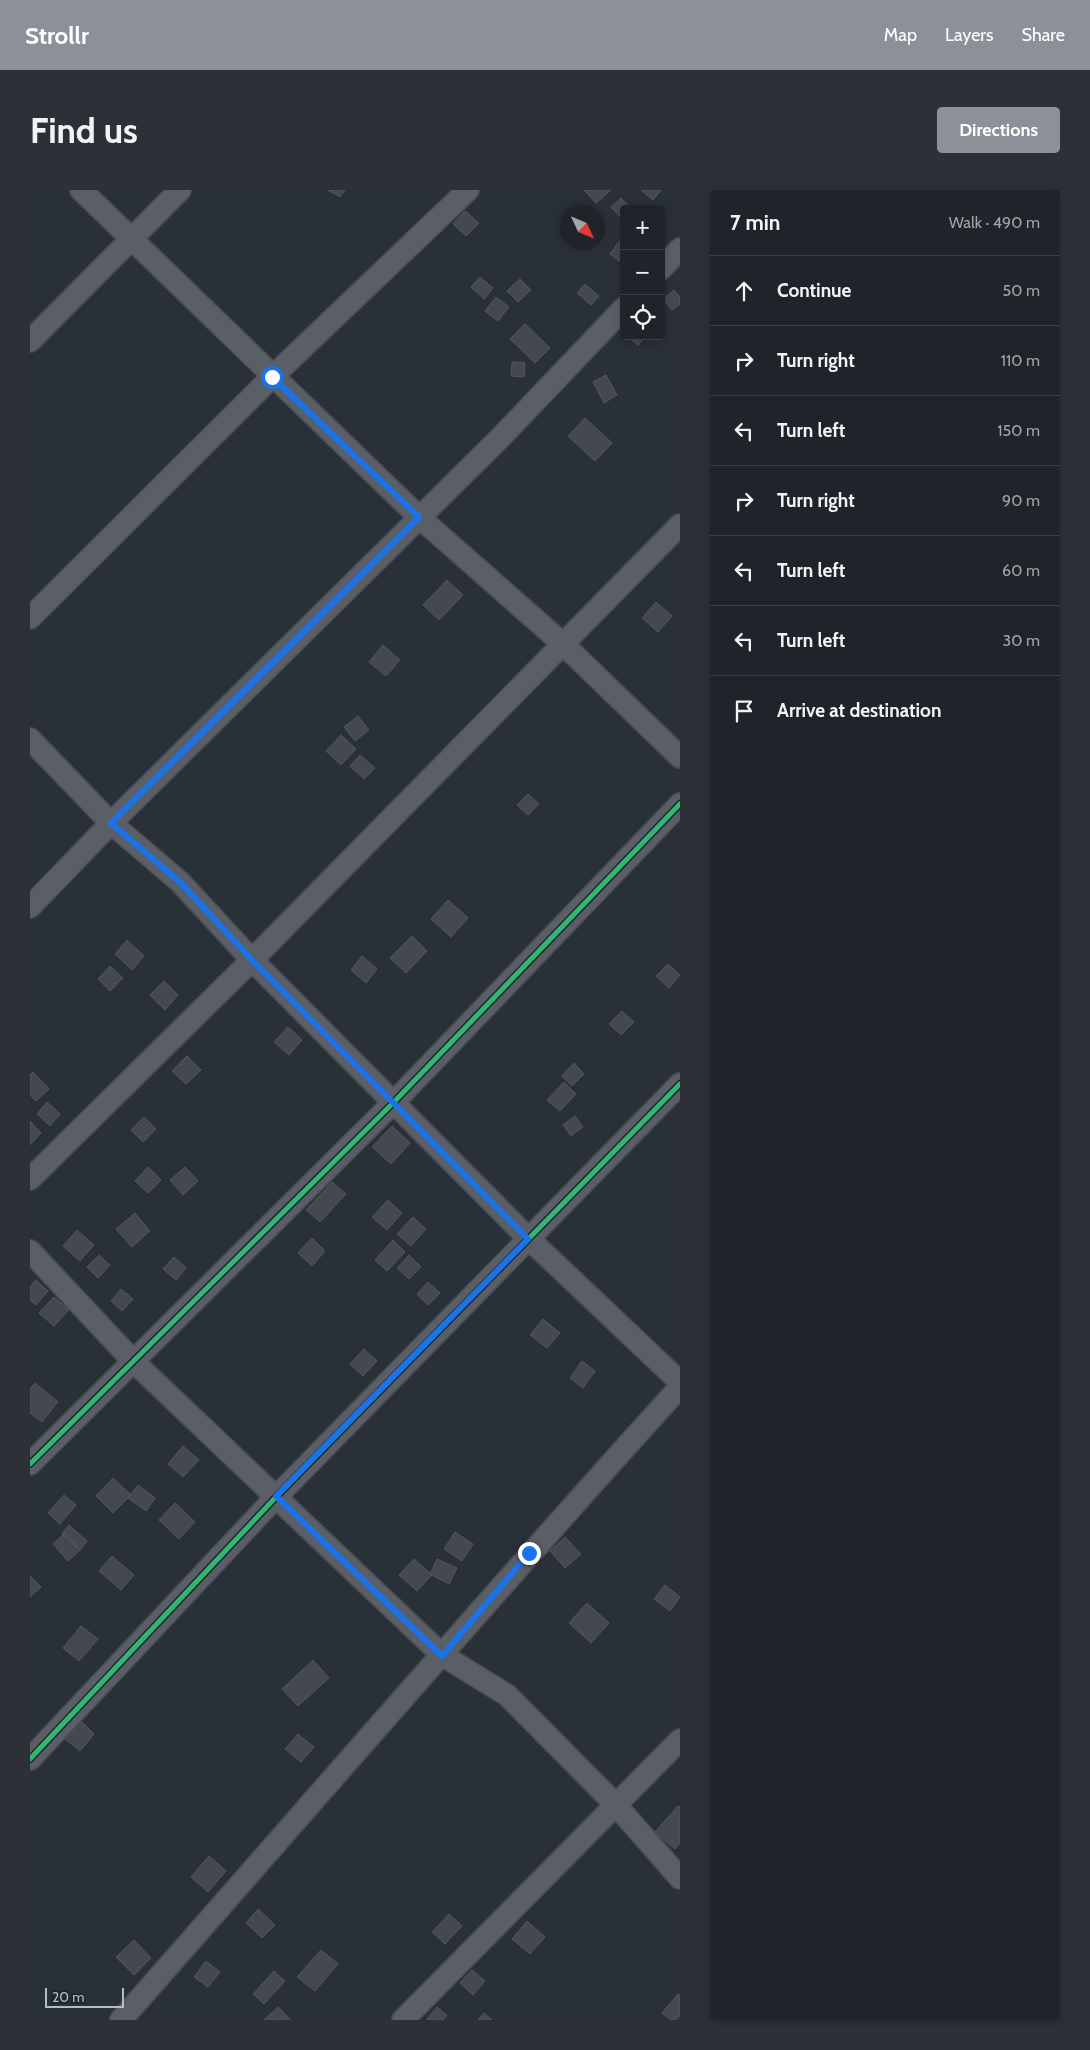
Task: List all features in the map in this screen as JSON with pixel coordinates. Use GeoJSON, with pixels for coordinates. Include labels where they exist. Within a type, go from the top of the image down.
{"type":"FeatureCollection","features":[{"type":"Feature","properties":{"kind":"street"},"geometry":{"type":"LineString","coordinates":[[81,190],[272,377],[419,517],[563,644],[680,757]]}},
{"type":"Feature","properties":{"kind":"street"},"geometry":{"type":"LineString","coordinates":[[30,341],[180,190]]}},
{"type":"Feature","properties":{"kind":"street"},"geometry":{"type":"LineString","coordinates":[[30,618],[272,377],[468,190]]}},
{"type":"Feature","properties":{"kind":"street"},"geometry":{"type":"LineString","coordinates":[[665,265],[680,249]]}},
{"type":"Feature","properties":{"kind":"street"},"geometry":{"type":"LineString","coordinates":[[30,907],[111,823],[500,437],[620,312]]}},
{"type":"Feature","properties":{"kind":"street"},"geometry":{"type":"LineString","coordinates":[[30,1179],[252,960],[680,525]]}},
{"type":"Feature","properties":{"kind":"street"},"geometry":{"type":"LineString","coordinates":[[30,740],[111,823],[180,882],[252,960],[528,1239],[680,1382]]}},
{"type":"Feature","properties":{"kind":"street"},"geometry":{"type":"LineString","coordinates":[[30,1464],[393,1103],[680,804]]}},
{"type":"Feature","properties":{"kind":"street"},"geometry":{"type":"LineString","coordinates":[[30,1759],[276,1496],[680,1084]]}},
{"type":"Feature","properties":{"kind":"street"},"geometry":{"type":"LineString","coordinates":[[30,1251],[134,1362],[442,1656],[507,1695],[615,1804],[680,1878]]}},
{"type":"Feature","properties":{"kind":"street"},"geometry":{"type":"LineString","coordinates":[[121,2020],[442,1656],[529,1553],[680,1387]]}},
{"type":"Feature","properties":{"kind":"street"},"geometry":{"type":"LineString","coordinates":[[403,2020],[680,1740]]}},
{"type":"Feature","properties":{"kind":"building"},"geometry":{"type":"Polygon","coordinates":[[[328,190],[345,190],[340,197],[328,190]]]}},
{"type":"Feature","properties":{"kind":"building"},"geometry":{"type":"Polygon","coordinates":[[[584,190],[611,190],[596,203],[584,190]]]}},
{"type":"Feature","properties":{"kind":"building"},"geometry":{"type":"Polygon","coordinates":[[[641,190],[661,190],[653,200],[641,190]]]}},
{"type":"Feature","properties":{"kind":"building"},"geometry":{"type":"Polygon","coordinates":[[[621,198],[627,205],[620,205],[620,217],[611,207],[621,198]]]}},
{"type":"Feature","properties":{"kind":"building"},"geometry":{"type":"Polygon","coordinates":[[[465,211],[479,223],[466,236],[453,224],[465,211]]]}},
{"type":"Feature","properties":{"kind":"building"},"geometry":{"type":"Polygon","coordinates":[[[620,240],[620,262],[610,254],[620,240]]]}},
{"type":"Feature","properties":{"kind":"building"},"geometry":{"type":"Polygon","coordinates":[[[480,277],[493,288],[484,299],[471,287],[480,277]]]}},
{"type":"Feature","properties":{"kind":"building"},"geometry":{"type":"Polygon","coordinates":[[[520,279],[531,290],[518,302],[507,291],[520,279]]]}},
{"type":"Feature","properties":{"kind":"building"},"geometry":{"type":"Polygon","coordinates":[[[585,284],[599,296],[591,305],[577,293],[585,284]]]}},
{"type":"Feature","properties":{"kind":"building"},"geometry":{"type":"Polygon","coordinates":[[[674,290],[680,297],[680,304],[672,310],[665,301],[665,297],[674,290]]]}},
{"type":"Feature","properties":{"kind":"building"},"geometry":{"type":"Polygon","coordinates":[[[496,297],[509,307],[498,321],[485,311],[496,297]]]}},
{"type":"Feature","properties":{"kind":"building"},"geometry":{"type":"Polygon","coordinates":[[[525,324],[550,348],[535,363],[510,339],[525,324]]]}},
{"type":"Feature","properties":{"kind":"building"},"geometry":{"type":"Polygon","coordinates":[[[631,340],[642,340],[638,345],[631,340]]]}},
{"type":"Feature","properties":{"kind":"building"},"geometry":{"type":"Polygon","coordinates":[[[512,362],[525,363],[524,377],[511,376],[512,362]]]}},
{"type":"Feature","properties":{"kind":"building"},"geometry":{"type":"Polygon","coordinates":[[[606,375],[617,395],[604,403],[593,382],[606,375]]]}},
{"type":"Feature","properties":{"kind":"building"},"geometry":{"type":"Polygon","coordinates":[[[585,418],[612,443],[595,461],[568,436],[585,418]]]}},
{"type":"Feature","properties":{"kind":"building"},"geometry":{"type":"Polygon","coordinates":[[[447,580],[463,595],[439,620],[423,605],[447,580]]]}},
{"type":"Feature","properties":{"kind":"building"},"geometry":{"type":"Polygon","coordinates":[[[656,602],[672,616],[658,632],[642,618],[656,602]]]}},
{"type":"Feature","properties":{"kind":"building"},"geometry":{"type":"Polygon","coordinates":[[[383,645],[400,660],[386,676],[369,662],[383,645]]]}},
{"type":"Feature","properties":{"kind":"building"},"geometry":{"type":"Polygon","coordinates":[[[358,716],[369,730],[355,741],[344,727],[358,716]]]}},
{"type":"Feature","properties":{"kind":"building"},"geometry":{"type":"Polygon","coordinates":[[[341,735],[356,749],[341,765],[326,751],[341,735]]]}},
{"type":"Feature","properties":{"kind":"building"},"geometry":{"type":"Polygon","coordinates":[[[360,755],[375,768],[364,779],[350,766],[360,755]]]}},
{"type":"Feature","properties":{"kind":"building"},"geometry":{"type":"Polygon","coordinates":[[[528,794],[539,804],[528,815],[517,805],[528,794]]]}},
{"type":"Feature","properties":{"kind":"building"},"geometry":{"type":"Polygon","coordinates":[[[448,900],[468,918],[451,937],[431,919],[448,900]]]}},
{"type":"Feature","properties":{"kind":"building"},"geometry":{"type":"Polygon","coordinates":[[[412,936],[427,951],[406,973],[390,958],[412,936]]]}},
{"type":"Feature","properties":{"kind":"building"},"geometry":{"type":"Polygon","coordinates":[[[127,940],[144,956],[132,970],[115,954],[127,940]]]}},
{"type":"Feature","properties":{"kind":"building"},"geometry":{"type":"Polygon","coordinates":[[[362,956],[377,969],[366,983],[351,970],[362,956]]]}},
{"type":"Feature","properties":{"kind":"building"},"geometry":{"type":"Polygon","coordinates":[[[668,964],[680,975],[669,988],[656,976],[668,964]]]}},
{"type":"Feature","properties":{"kind":"building"},"geometry":{"type":"Polygon","coordinates":[[[110,966],[123,978],[110,991],[98,979],[110,966]]]}},
{"type":"Feature","properties":{"kind":"building"},"geometry":{"type":"Polygon","coordinates":[[[164,981],[178,995],[165,1010],[150,995],[164,981]]]}},
{"type":"Feature","properties":{"kind":"building"},"geometry":{"type":"Polygon","coordinates":[[[622,1011],[634,1022],[621,1035],[609,1024],[622,1011]]]}},
{"type":"Feature","properties":{"kind":"building"},"geometry":{"type":"Polygon","coordinates":[[[288,1027],[302,1040],[289,1055],[274,1042],[288,1027]]]}},
{"type":"Feature","properties":{"kind":"building"},"geometry":{"type":"Polygon","coordinates":[[[187,1056],[201,1070],[186,1084],[172,1071],[187,1056]]]}},
{"type":"Feature","properties":{"kind":"building"},"geometry":{"type":"Polygon","coordinates":[[[574,1063],[584,1074],[572,1086],[562,1076],[574,1063]]]}},
{"type":"Feature","properties":{"kind":"building"},"geometry":{"type":"Polygon","coordinates":[[[33,1072],[49,1089],[36,1101],[30,1095],[30,1075],[33,1072]]]}},
{"type":"Feature","properties":{"kind":"building"},"geometry":{"type":"Polygon","coordinates":[[[564,1082],[576,1094],[560,1111],[547,1100],[564,1082]]]}},
{"type":"Feature","properties":{"kind":"building"},"geometry":{"type":"Polygon","coordinates":[[[47,1102],[60,1114],[50,1126],[37,1114],[47,1102]]]}},
{"type":"Feature","properties":{"kind":"building"},"geometry":{"type":"Polygon","coordinates":[[[575,1116],[583,1127],[571,1136],[563,1125],[575,1116]]]}},
{"type":"Feature","properties":{"kind":"building"},"geometry":{"type":"Polygon","coordinates":[[[144,1117],[156,1129],[143,1142],[131,1130],[144,1117]]]}},
{"type":"Feature","properties":{"kind":"building"},"geometry":{"type":"Polygon","coordinates":[[[30,1121],[41,1133],[30,1145],[30,1121]]]}},
{"type":"Feature","properties":{"kind":"building"},"geometry":{"type":"Polygon","coordinates":[[[392,1126],[410,1143],[391,1164],[372,1147],[392,1126]]]}},
{"type":"Feature","properties":{"kind":"building"},"geometry":{"type":"Polygon","coordinates":[[[148,1167],[161,1180],[148,1193],[135,1181],[148,1167]]]}},
{"type":"Feature","properties":{"kind":"building"},"geometry":{"type":"Polygon","coordinates":[[[185,1167],[198,1181],[183,1195],[170,1180],[185,1167]]]}},
{"type":"Feature","properties":{"kind":"building"},"geometry":{"type":"Polygon","coordinates":[[[332,1182],[346,1194],[320,1222],[306,1210],[332,1182]]]}},
{"type":"Feature","properties":{"kind":"building"},"geometry":{"type":"Polygon","coordinates":[[[388,1200],[402,1213],[387,1230],[372,1217],[388,1200]]]}},
{"type":"Feature","properties":{"kind":"building"},"geometry":{"type":"Polygon","coordinates":[[[135,1213],[150,1231],[132,1247],[116,1229],[135,1213]]]}},
{"type":"Feature","properties":{"kind":"building"},"geometry":{"type":"Polygon","coordinates":[[[413,1217],[426,1229],[411,1246],[397,1234],[413,1217]]]}},
{"type":"Feature","properties":{"kind":"building"},"geometry":{"type":"Polygon","coordinates":[[[77,1230],[94,1245],[80,1261],[63,1246],[77,1230]]]}},
{"type":"Feature","properties":{"kind":"building"},"geometry":{"type":"Polygon","coordinates":[[[312,1238],[325,1251],[312,1266],[298,1253],[312,1238]]]}},
{"type":"Feature","properties":{"kind":"building"},"geometry":{"type":"Polygon","coordinates":[[[393,1240],[405,1252],[387,1271],[375,1260],[393,1240]]]}},
{"type":"Feature","properties":{"kind":"building"},"geometry":{"type":"Polygon","coordinates":[[[99,1255],[110,1265],[98,1278],[87,1267],[99,1255]]]}},
{"type":"Feature","properties":{"kind":"building"},"geometry":{"type":"Polygon","coordinates":[[[409,1255],[421,1267],[409,1279],[397,1268],[409,1255]]]}},
{"type":"Feature","properties":{"kind":"building"},"geometry":{"type":"Polygon","coordinates":[[[174,1257],[186,1268],[176,1280],[163,1269],[174,1257]]]}},
{"type":"Feature","properties":{"kind":"building"},"geometry":{"type":"Polygon","coordinates":[[[36,1280],[48,1291],[36,1305],[30,1300],[30,1287],[36,1280]]]}},
{"type":"Feature","properties":{"kind":"building"},"geometry":{"type":"Polygon","coordinates":[[[428,1282],[440,1293],[428,1305],[417,1294],[428,1282]]]}},
{"type":"Feature","properties":{"kind":"building"},"geometry":{"type":"Polygon","coordinates":[[[121,1289],[133,1299],[122,1311],[111,1301],[121,1289]]]}},
{"type":"Feature","properties":{"kind":"building"},"geometry":{"type":"Polygon","coordinates":[[[54,1297],[69,1310],[54,1326],[39,1313],[54,1297]]]}},
{"type":"Feature","properties":{"kind":"building"},"geometry":{"type":"Polygon","coordinates":[[[543,1319],[560,1333],[547,1348],[530,1335],[543,1319]]]}},
{"type":"Feature","properties":{"kind":"building"},"geometry":{"type":"Polygon","coordinates":[[[364,1349],[377,1361],[363,1376],[350,1364],[364,1349]]]}},
{"type":"Feature","properties":{"kind":"building"},"geometry":{"type":"Polygon","coordinates":[[[582,1361],[595,1371],[583,1388],[570,1378],[582,1361]]]}},
{"type":"Feature","properties":{"kind":"building"},"geometry":{"type":"Polygon","coordinates":[[[35,1383],[58,1402],[42,1422],[30,1413],[30,1389],[35,1383]]]}},
{"type":"Feature","properties":{"kind":"building"},"geometry":{"type":"Polygon","coordinates":[[[183,1446],[199,1460],[183,1477],[168,1464],[183,1446]]]}},
{"type":"Feature","properties":{"kind":"building"},"geometry":{"type":"Polygon","coordinates":[[[113,1478],[131,1495],[113,1513],[96,1496],[113,1478]]]}},
{"type":"Feature","properties":{"kind":"building"},"geometry":{"type":"Polygon","coordinates":[[[138,1485],[155,1498],[146,1511],[128,1498],[138,1485]]]}},
{"type":"Feature","properties":{"kind":"building"},"geometry":{"type":"Polygon","coordinates":[[[64,1495],[76,1505],[60,1524],[48,1513],[64,1495]]]}},
{"type":"Feature","properties":{"kind":"building"},"geometry":{"type":"Polygon","coordinates":[[[175,1503],[195,1522],[179,1539],[159,1520],[175,1503]]]}},
{"type":"Feature","properties":{"kind":"building"},"geometry":{"type":"Polygon","coordinates":[[[69,1525],[87,1541],[80,1550],[62,1534],[69,1525]]]}},
{"type":"Feature","properties":{"kind":"building"},"geometry":{"type":"Polygon","coordinates":[[[455,1532],[473,1544],[462,1561],[444,1549],[455,1532]]]}},
{"type":"Feature","properties":{"kind":"building"},"geometry":{"type":"Polygon","coordinates":[[[65,1533],[80,1550],[68,1561],[53,1544],[65,1533]]]}},
{"type":"Feature","properties":{"kind":"building"},"geometry":{"type":"Polygon","coordinates":[[[565,1537],[581,1554],[565,1568],[550,1551],[565,1537]]]}},
{"type":"Feature","properties":{"kind":"building"},"geometry":{"type":"Polygon","coordinates":[[[112,1556],[134,1575],[121,1590],[99,1571],[112,1556]]]}},
{"type":"Feature","properties":{"kind":"building"},"geometry":{"type":"Polygon","coordinates":[[[414,1559],[432,1575],[417,1591],[399,1575],[414,1559]]]}},
{"type":"Feature","properties":{"kind":"building"},"geometry":{"type":"Polygon","coordinates":[[[437,1559],[457,1568],[449,1584],[430,1574],[437,1559]]]}},
{"type":"Feature","properties":{"kind":"building"},"geometry":{"type":"Polygon","coordinates":[[[30,1576],[41,1587],[30,1597],[30,1576]]]}},
{"type":"Feature","properties":{"kind":"building"},"geometry":{"type":"Polygon","coordinates":[[[665,1585],[680,1597],[670,1611],[654,1599],[665,1585]]]}},
{"type":"Feature","properties":{"kind":"building"},"geometry":{"type":"Polygon","coordinates":[[[587,1603],[609,1623],[591,1643],[569,1623],[587,1603]]]}},
{"type":"Feature","properties":{"kind":"building"},"geometry":{"type":"Polygon","coordinates":[[[81,1626],[98,1639],[79,1661],[63,1648],[81,1626]]]}},
{"type":"Feature","properties":{"kind":"building"},"geometry":{"type":"Polygon","coordinates":[[[313,1660],[329,1678],[298,1706],[282,1689],[313,1660]]]}},
{"type":"Feature","properties":{"kind":"building"},"geometry":{"type":"Polygon","coordinates":[[[80,1720],[94,1734],[80,1751],[64,1738],[80,1720]]]}},
{"type":"Feature","properties":{"kind":"building"},"geometry":{"type":"Polygon","coordinates":[[[298,1734],[314,1747],[301,1762],[285,1749],[298,1734]]]}},
{"type":"Feature","properties":{"kind":"building"},"geometry":{"type":"Polygon","coordinates":[[[678,1806],[680,1807],[680,1843],[675,1849],[655,1832],[678,1806]]]}},
{"type":"Feature","properties":{"kind":"building"},"geometry":{"type":"Polygon","coordinates":[[[209,1856],[226,1871],[208,1892],[191,1877],[209,1856]]]}},
{"type":"Feature","properties":{"kind":"building"},"geometry":{"type":"Polygon","coordinates":[[[258,1909],[275,1925],[262,1938],[246,1923],[258,1909]]]}},
{"type":"Feature","properties":{"kind":"building"},"geometry":{"type":"Polygon","coordinates":[[[449,1914],[462,1926],[445,1944],[432,1932],[449,1914]]]}},
{"type":"Feature","properties":{"kind":"building"},"geometry":{"type":"Polygon","coordinates":[[[527,1921],[545,1937],[530,1954],[512,1939],[527,1921]]]}},
{"type":"Feature","properties":{"kind":"building"},"geometry":{"type":"Polygon","coordinates":[[[134,1940],[151,1958],[134,1975],[116,1957],[134,1940]]]}},
{"type":"Feature","properties":{"kind":"building"},"geometry":{"type":"Polygon","coordinates":[[[321,1950],[338,1964],[315,1991],[297,1977],[321,1950]]]}},
{"type":"Feature","properties":{"kind":"building"},"geometry":{"type":"Polygon","coordinates":[[[206,1961],[220,1972],[208,1987],[194,1977],[206,1961]]]}},
{"type":"Feature","properties":{"kind":"building"},"geometry":{"type":"Polygon","coordinates":[[[472,1970],[485,1981],[473,1995],[460,1983],[472,1970]]]}},
{"type":"Feature","properties":{"kind":"building"},"geometry":{"type":"Polygon","coordinates":[[[274,1971],[285,1981],[264,2004],[253,1994],[274,1971]]]}},
{"type":"Feature","properties":{"kind":"building"},"geometry":{"type":"Polygon","coordinates":[[[678,1994],[680,1995],[680,2020],[671,2020],[662,2013],[678,1994]]]}},
{"type":"Feature","properties":{"kind":"building"},"geometry":{"type":"Polygon","coordinates":[[[278,2007],[291,2020],[264,2020],[278,2007]]]}},
{"type":"Feature","properties":{"kind":"building"},"geometry":{"type":"Polygon","coordinates":[[[437,2007],[447,2015],[443,2020],[428,2020],[427,2019],[437,2007]]]}},
{"type":"Feature","properties":{"kind":"building"},"geometry":{"type":"Polygon","coordinates":[[[484,2013],[492,2020],[478,2020],[484,2013]]]}},
{"type":"Feature","properties":{"kind":"cycle path"},"geometry":{"type":"LineString","coordinates":[[30,1464],[393,1103],[680,804]]}},
{"type":"Feature","properties":{"kind":"cycle path"},"geometry":{"type":"LineString","coordinates":[[30,1759],[276,1497],[680,1084]]}},
{"type":"Feature","properties":{"kind":"route"},"geometry":{"type":"LineString","coordinates":[[272,377],[419,517],[111,823],[180,882],[252,960],[528,1239],[276,1496],[442,1656],[529,1553]]}}]}
